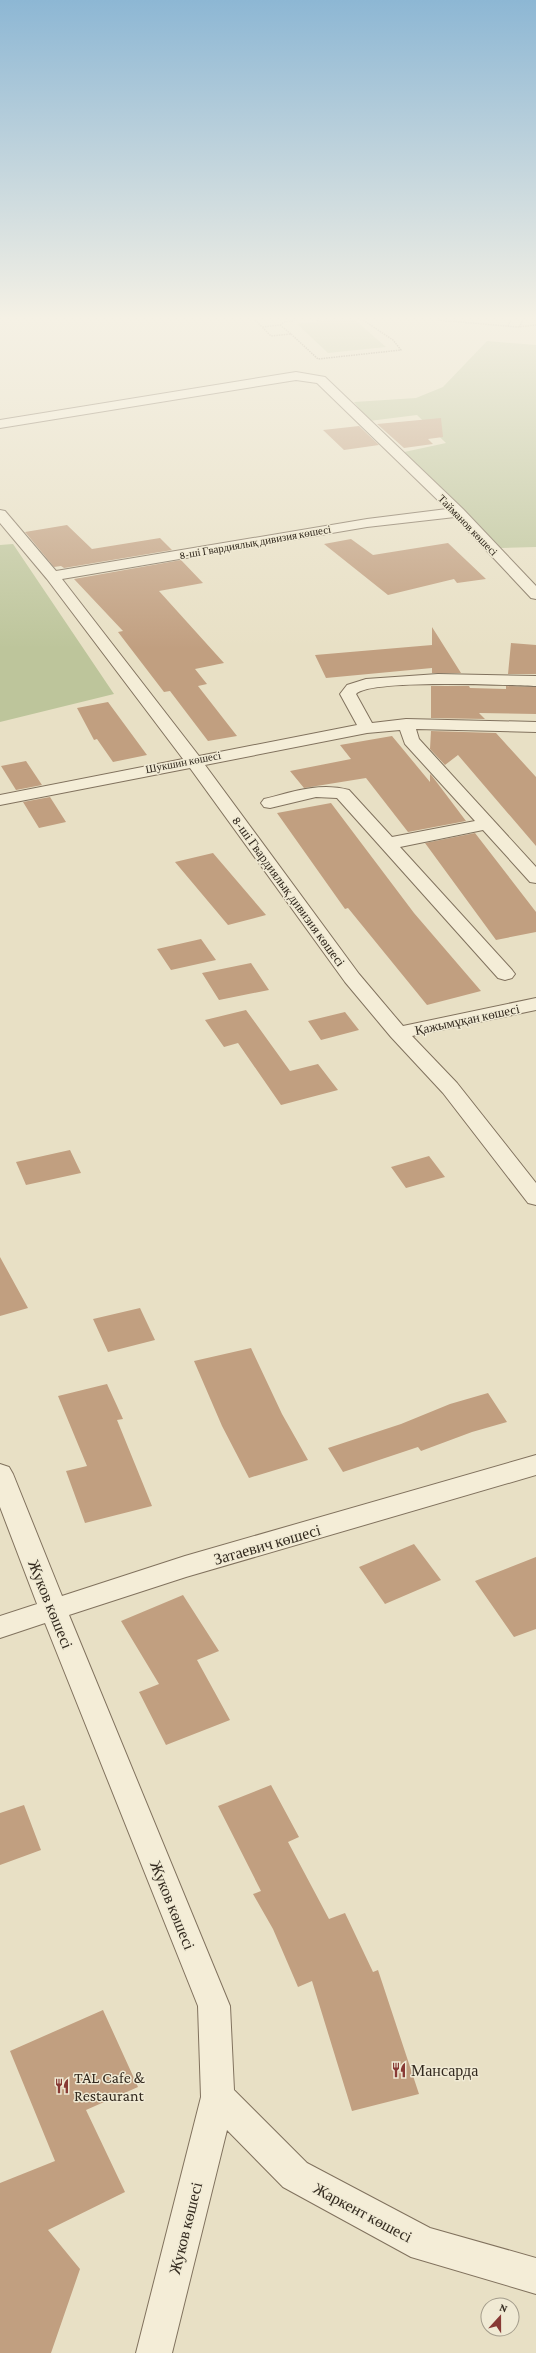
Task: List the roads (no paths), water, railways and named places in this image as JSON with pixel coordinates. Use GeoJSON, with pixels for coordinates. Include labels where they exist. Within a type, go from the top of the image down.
{"type":"FeatureCollection","features":[{"type":"Feature","properties":{"kind":"street","name":"Тайманов көшесі"},"geometry":{"type":"LineString","coordinates":[[371,430],[458,512],[536,595]]}},
{"type":"Feature","properties":{"kind":"street","name":"8-ші Гвардиялық дивизия көшесі"},"geometry":{"type":"LineString","coordinates":[[52,576],[367,523],[458,512]]}},
{"type":"Feature","properties":{"kind":"street","name":"8-ші Гвардиялық дивизия көшесі"},"geometry":{"type":"LineString","coordinates":[[0,514],[52,576],[160,720],[193,760],[352,978],[398,1033],[450,1088],[536,1198]]}},
{"type":"Feature","properties":{"kind":"street"},"geometry":{"type":"LineString","coordinates":[[367,728],[348,694],[353,688],[366,684],[438,679],[536,681]]}},
{"type":"Feature","properties":{"kind":"street","name":"Шукшин көшесі"},"geometry":{"type":"LineString","coordinates":[[0,800],[193,760],[367,728],[406,724],[536,727]]}},
{"type":"Feature","properties":{"kind":"street"},"geometry":{"type":"LineString","coordinates":[[406,724],[411,740],[536,878]]}},
{"type":"Feature","properties":{"kind":"street"},"geometry":{"type":"LineString","coordinates":[[505,726],[536,737]]}},
{"type":"Feature","properties":{"kind":"street"},"geometry":{"type":"LineString","coordinates":[[270,803],[334,791],[343,794],[386,844],[505,974]]}},
{"type":"Feature","properties":{"kind":"street"},"geometry":{"type":"LineString","coordinates":[[386,844],[486,824]]}},
{"type":"Feature","properties":{"kind":"street","name":"Қажымұқан көшесі"},"geometry":{"type":"LineString","coordinates":[[398,1033],[536,1004]]}},
{"type":"Feature","properties":{"kind":"street","name":"Затаевич көшесі"},"geometry":{"type":"LineString","coordinates":[[0,1627],[186,1567],[536,1465]]}},
{"type":"Feature","properties":{"kind":"street","name":"Жуков көшесі"},"geometry":{"type":"LineString","coordinates":[[0,1474],[53,1609],[214,2006],[218,2097],[154,2353]]}},
{"type":"Feature","properties":{"kind":"street","name":"Жаркент көшесі"},"geometry":{"type":"LineString","coordinates":[[218,2097],[295,2175],[424,2244],[536,2276]]}},
{"type":"Feature","properties":{"kind":"place","name":"Мансарда"},"geometry":{"type":"Point","coordinates":[399,2070]}},
{"type":"Feature","properties":{"kind":"place","name":"TAL Cafe & Restaurant"},"geometry":{"type":"Point","coordinates":[62,2086]}}]}
